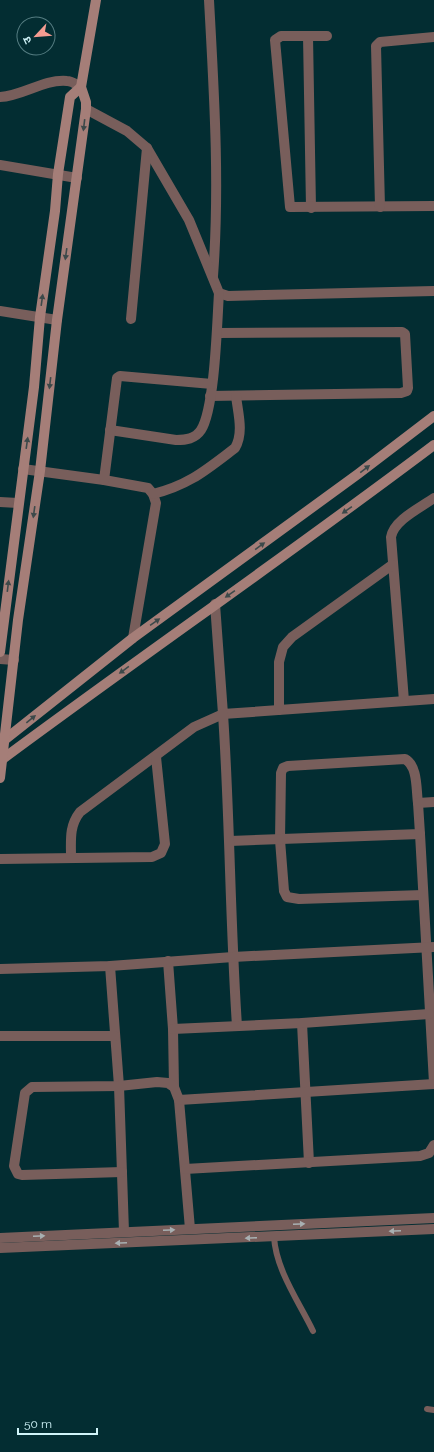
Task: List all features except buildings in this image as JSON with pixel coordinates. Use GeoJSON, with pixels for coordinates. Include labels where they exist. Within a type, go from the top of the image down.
{"type":"FeatureCollection","features":[{"type":"Feature","properties":{"kind":"street"},"geometry":{"type":"LineString","coordinates":[[0,778],[3,742],[40,471],[57,320],[86,109],[86,102],[82,87],[96,0]]}},
{"type":"Feature","properties":{"kind":"street"},"geometry":{"type":"LineString","coordinates":[[209,0],[216,134],[216,237],[213,278]]}},
{"type":"Feature","properties":{"kind":"street"},"geometry":{"type":"LineString","coordinates":[[327,36],[281,36],[275,40],[288,205],[291,208],[434,206]]}},
{"type":"Feature","properties":{"kind":"street"},"geometry":{"type":"LineString","coordinates":[[308,36],[311,208]]}},
{"type":"Feature","properties":{"kind":"street"},"geometry":{"type":"LineString","coordinates":[[380,207],[376,46],[380,42],[434,37]]}},
{"type":"Feature","properties":{"kind":"street"},"geometry":{"type":"LineString","coordinates":[[0,97],[12,96],[41,84],[68,80],[82,87]]}},
{"type":"Feature","properties":{"kind":"street"},"geometry":{"type":"LineString","coordinates":[[0,652],[34,387],[40,317],[55,211],[58,174],[70,97],[82,87]]}},
{"type":"Feature","properties":{"kind":"street"},"geometry":{"type":"LineString","coordinates":[[86,109],[127,131],[147,148],[189,220],[219,293],[212,384],[208,413],[201,430],[195,436],[187,440],[176,440],[110,430]]}},
{"type":"Feature","properties":{"kind":"street"},"geometry":{"type":"LineString","coordinates":[[131,319],[147,148]]}},
{"type":"Feature","properties":{"kind":"street"},"geometry":{"type":"LineString","coordinates":[[0,165],[77,178]]}},
{"type":"Feature","properties":{"kind":"street"},"geometry":{"type":"LineString","coordinates":[[219,293],[228,296],[434,291]]}},
{"type":"Feature","properties":{"kind":"street"},"geometry":{"type":"LineString","coordinates":[[0,311],[57,320]]}},
{"type":"Feature","properties":{"kind":"street"},"geometry":{"type":"LineString","coordinates":[[210,396],[406,391],[408,388],[404,334],[398,331],[217,333]]}},
{"type":"Feature","properties":{"kind":"street"},"geometry":{"type":"LineString","coordinates":[[104,480],[116,380],[120,376],[212,384]]}},
{"type":"Feature","properties":{"kind":"street"},"geometry":{"type":"LineString","coordinates":[[153,494],[179,487],[192,480],[235,448],[239,441],[240,432],[236,396]]}},
{"type":"Feature","properties":{"kind":"street"},"geometry":{"type":"LineString","coordinates":[[3,742],[133,638],[352,479],[434,416]]}},
{"type":"Feature","properties":{"kind":"street"},"geometry":{"type":"LineString","coordinates":[[1,760],[215,604],[353,507],[434,445]]}},
{"type":"Feature","properties":{"kind":"street"},"geometry":{"type":"LineString","coordinates":[[23,469],[104,480],[148,488],[153,494],[156,503],[133,638]]}},
{"type":"Feature","properties":{"kind":"street"},"geometry":{"type":"LineString","coordinates":[[404,701],[392,565],[392,530],[434,498]]}},
{"type":"Feature","properties":{"kind":"street"},"geometry":{"type":"LineString","coordinates":[[0,502],[18,503]]}},
{"type":"Feature","properties":{"kind":"street"},"geometry":{"type":"LineString","coordinates":[[279,710],[280,662],[283,647],[292,637],[392,565]]}},
{"type":"Feature","properties":{"kind":"street"},"geometry":{"type":"LineString","coordinates":[[215,604],[230,842],[233,957],[238,1026]]}},
{"type":"Feature","properties":{"kind":"street"},"geometry":{"type":"LineString","coordinates":[[0,658],[14,660]]}},
{"type":"Feature","properties":{"kind":"street"},"geometry":{"type":"LineString","coordinates":[[71,857],[71,832],[74,820],[80,812],[156,757],[194,727],[223,714],[434,699]]}},
{"type":"Feature","properties":{"kind":"street"},"geometry":{"type":"LineString","coordinates":[[0,859],[152,857],[161,853],[165,844],[156,757]]}},
{"type":"Feature","properties":{"kind":"street"},"geometry":{"type":"LineString","coordinates":[[179,1100],[434,1083],[429,1014],[430,947],[423,895],[418,803],[414,768],[410,762],[405,759],[288,766],[283,768],[281,773],[280,840],[284,891],[287,897],[291,899],[423,895]]}},
{"type":"Feature","properties":{"kind":"street"},"geometry":{"type":"LineString","coordinates":[[418,803],[434,802]]}},
{"type":"Feature","properties":{"kind":"street"},"geometry":{"type":"LineString","coordinates":[[230,842],[420,834]]}},
{"type":"Feature","properties":{"kind":"street"},"geometry":{"type":"LineString","coordinates":[[0,969],[110,966],[233,957],[430,947]]}},
{"type":"Feature","properties":{"kind":"street"},"geometry":{"type":"LineString","coordinates":[[168,961],[173,1029],[174,1087],[179,1100],[190,1229]]}},
{"type":"Feature","properties":{"kind":"street"},"geometry":{"type":"LineString","coordinates":[[110,966],[119,1086],[124,1232]]}},
{"type":"Feature","properties":{"kind":"street"},"geometry":{"type":"LineString","coordinates":[[173,1029],[302,1023],[429,1014]]}},
{"type":"Feature","properties":{"kind":"street"},"geometry":{"type":"LineString","coordinates":[[302,1023],[304,1092],[309,1163]]}},
{"type":"Feature","properties":{"kind":"street"},"geometry":{"type":"LineString","coordinates":[[0,1036],[115,1036]]}},
{"type":"Feature","properties":{"kind":"street"},"geometry":{"type":"LineString","coordinates":[[122,1172],[22,1176],[15,1171],[14,1166],[25,1093],[32,1087],[119,1086],[157,1082],[168,1083],[174,1087]]}},
{"type":"Feature","properties":{"kind":"street"},"geometry":{"type":"LineString","coordinates":[[185,1169],[420,1156],[430,1153],[434,1145]]}},
{"type":"Feature","properties":{"kind":"street"},"geometry":{"type":"LineString","coordinates":[[0,1238],[434,1218]]}},
{"type":"Feature","properties":{"kind":"street"},"geometry":{"type":"LineString","coordinates":[[0,1248],[434,1229]]}},
{"type":"Feature","properties":{"kind":"lane"},"geometry":{"type":"LineString","coordinates":[[274,1236],[276,1254],[280,1266],[313,1331]]}}]}
